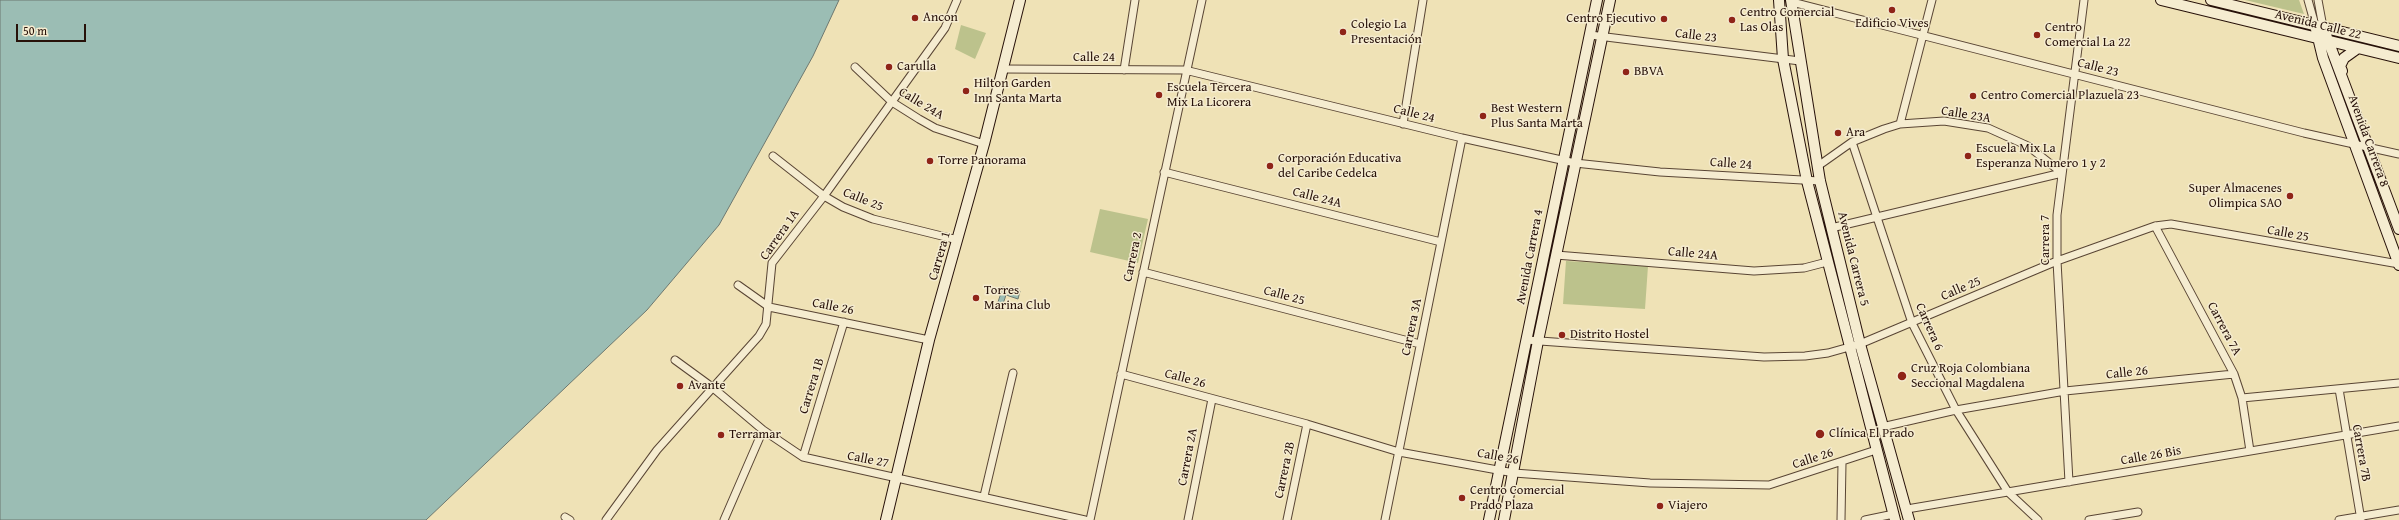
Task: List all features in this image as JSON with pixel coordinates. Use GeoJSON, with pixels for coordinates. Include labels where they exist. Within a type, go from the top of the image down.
{"type":"FeatureCollection","features":[{"type":"Feature","properties":{"kind":"street","name":"Carrera 1A"},"geometry":{"type":"LineString","coordinates":[[606,520],[657,450],[759,336],[766,324],[769,307],[772,263],[824,196],[945,28],[957,0]]}},
{"type":"Feature","properties":{"kind":"street","name":"Carrera 1"},"geometry":{"type":"LineString","coordinates":[[886,520],[929,340],[984,144],[1020,0]]}},
{"type":"Feature","properties":{"kind":"street"},"geometry":{"type":"LineString","coordinates":[[1124,70],[1136,0]]}},
{"type":"Feature","properties":{"kind":"street","name":"Carrera 2"},"geometry":{"type":"LineString","coordinates":[[1090,520],[1185,70],[1202,0]]}},
{"type":"Feature","properties":{"kind":"street"},"geometry":{"type":"LineString","coordinates":[[1404,124],[1423,0]]}},
{"type":"Feature","properties":{"kind":"street","name":"Avenida Carrera 4"},"geometry":{"type":"LineString","coordinates":[[1489,520],[1597,0]]}},
{"type":"Feature","properties":{"kind":"street","name":"Avenida Carrera 4"},"geometry":{"type":"LineString","coordinates":[[1504,520],[1538,341],[1610,0]]}},
{"type":"Feature","properties":{"kind":"street","name":"Avenida Carrera 5"},"geometry":{"type":"LineString","coordinates":[[1779,0],[1783,59],[1807,181],[1894,517]]}},
{"type":"Feature","properties":{"kind":"street"},"geometry":{"type":"LineString","coordinates":[[1900,124],[1932,0]]}},
{"type":"Feature","properties":{"kind":"street","name":"Carrera 7"},"geometry":{"type":"LineString","coordinates":[[2069,482],[2057,261],[2057,215],[2084,0]]}},
{"type":"Feature","properties":{"kind":"street","name":"Avenida Calle 22"},"geometry":{"type":"LineString","coordinates":[[2161,0],[2399,58]]}},
{"type":"Feature","properties":{"kind":"street","name":"Avenida Calle 22"},"geometry":{"type":"LineString","coordinates":[[2211,0],[2399,46]]}},
{"type":"Feature","properties":{"kind":"street"},"geometry":{"type":"LineString","coordinates":[[2308,0],[2319,26]]}},
{"type":"Feature","properties":{"kind":"street"},"geometry":{"type":"LineString","coordinates":[[2318,0],[2319,26]]}},
{"type":"Feature","properties":{"kind":"street","name":"Calle 23"},"geometry":{"type":"LineString","coordinates":[[1792,1],[2355,145],[2399,154]]}},
{"type":"Feature","properties":{"kind":"street","name":"Avenida Carrera 5"},"geometry":{"type":"LineString","coordinates":[[1792,1],[1800,61],[1820,181],[1860,344],[1909,520]]}},
{"type":"Feature","properties":{"kind":"street","name":"Avenida Carrera 8"},"geometry":{"type":"LineString","coordinates":[[2319,26],[2355,145],[2399,265]]}},
{"type":"Feature","properties":{"kind":"street","name":"Calle 23"},"geometry":{"type":"LineString","coordinates":[[1590,35],[1800,61]]}},
{"type":"Feature","properties":{"kind":"street","name":"Avenida Carrera 8"},"geometry":{"type":"LineString","coordinates":[[2323,39],[2342,73],[2399,229]]}},
{"type":"Feature","properties":{"kind":"street"},"geometry":{"type":"LineString","coordinates":[[2342,73],[2340,66],[2344,58],[2358,48]]}},
{"type":"Feature","properties":{"kind":"street","name":"Calle 24A"},"geometry":{"type":"LineString","coordinates":[[855,67],[892,102],[935,128],[984,144]]}},
{"type":"Feature","properties":{"kind":"street","name":"Calle 24"},"geometry":{"type":"LineString","coordinates":[[1003,69],[1185,70],[1462,138],[1575,163],[1660,172],[1820,181]]}},
{"type":"Feature","properties":{"kind":"street","name":"Calle 23A"},"geometry":{"type":"LineString","coordinates":[[1818,166],[1852,142],[1884,129],[1900,124],[1944,121],[1988,128],[2028,146],[2062,173]]}},
{"type":"Feature","properties":{"kind":"street","name":"Carrera 3A"},"geometry":{"type":"LineString","coordinates":[[1385,520],[1462,138]]}},
{"type":"Feature","properties":{"kind":"street","name":"Carrera 6"},"geometry":{"type":"LineString","coordinates":[[1852,142],[1875,216],[1912,323],[1956,410],[2008,492],[2038,520]]}},
{"type":"Feature","properties":{"kind":"street","name":"Calle 25"},"geometry":{"type":"LineString","coordinates":[[773,156],[824,196],[843,207],[873,219],[958,240]]}},
{"type":"Feature","properties":{"kind":"street","name":"Calle 24A"},"geometry":{"type":"LineString","coordinates":[[1164,172],[1441,242]]}},
{"type":"Feature","properties":{"kind":"street"},"geometry":{"type":"LineString","coordinates":[[1831,228],[1875,216],[2062,173]]}},
{"type":"Feature","properties":{"kind":"street","name":"Calle 25"},"geometry":{"type":"LineString","coordinates":[[1526,340],[1764,357],[1805,356],[1850,348],[2057,261],[2155,226],[2171,224],[2399,265]]}},
{"type":"Feature","properties":{"kind":"street","name":"Carrera 7A"},"geometry":{"type":"LineString","coordinates":[[2155,226],[2234,374],[2242,398],[2250,451]]}},
{"type":"Feature","properties":{"kind":"street","name":"Calle 24A"},"geometry":{"type":"LineString","coordinates":[[1556,255],[1754,271],[1804,268],[1827,262]]}},
{"type":"Feature","properties":{"kind":"street","name":"Calle 25"},"geometry":{"type":"LineString","coordinates":[[1143,272],[1420,344]]}},
{"type":"Feature","properties":{"kind":"street","name":"Calle 26"},"geometry":{"type":"LineString","coordinates":[[738,285],[769,307],[929,340]]}},
{"type":"Feature","properties":{"kind":"street","name":"Carrera 1B"},"geometry":{"type":"LineString","coordinates":[[803,457],[844,322]]}},
{"type":"Feature","properties":{"kind":"street","name":"Calle 27"},"geometry":{"type":"LineString","coordinates":[[675,360],[712,387],[763,430],[803,457],[984,496],[1085,520]]}},
{"type":"Feature","properties":{"kind":"street"},"geometry":{"type":"LineString","coordinates":[[984,496],[1012,373]]}},
{"type":"Feature","properties":{"kind":"street","name":"Calle 26"},"geometry":{"type":"LineString","coordinates":[[1121,374],[1307,424],[1399,452],[1500,469],[1514,473],[1650,483],[1769,485],[1842,463],[1876,450]]}},
{"type":"Feature","properties":{"kind":"street","name":"Calle 26"},"geometry":{"type":"LineString","coordinates":[[1882,427],[1956,410],[2065,391],[2234,374]]}},
{"type":"Feature","properties":{"kind":"street"},"geometry":{"type":"LineString","coordinates":[[2242,398],[2399,383]]}},
{"type":"Feature","properties":{"kind":"street","name":"Carrera 7B"},"geometry":{"type":"LineString","coordinates":[[2340,389],[2360,518]]}},
{"type":"Feature","properties":{"kind":"street","name":"Carrera 2A"},"geometry":{"type":"LineString","coordinates":[[1188,520],[1212,399]]}},
{"type":"Feature","properties":{"kind":"street","name":"Carrera 2B"},"geometry":{"type":"LineString","coordinates":[[1287,520],[1307,424]]}},
{"type":"Feature","properties":{"kind":"street","name":"Calle 26 Bis"},"geometry":{"type":"LineString","coordinates":[[1907,509],[2399,426]]}},
{"type":"Feature","properties":{"kind":"street"},"geometry":{"type":"LineString","coordinates":[[724,520],[763,430]]}},
{"type":"Feature","properties":{"kind":"street"},"geometry":{"type":"LineString","coordinates":[[1841,520],[1842,463]]}},
{"type":"Feature","properties":{"kind":"street"},"geometry":{"type":"LineString","coordinates":[[2339,520],[2360,518],[2399,510]]}},
{"type":"Feature","properties":{"kind":"street"},"geometry":{"type":"LineString","coordinates":[[2089,520],[2138,512]]}},
{"type":"Feature","properties":{"kind":"street"},"geometry":{"type":"LineString","coordinates":[[1865,520],[1894,517]]}},
{"type":"Feature","properties":{"kind":"green space"},"geometry":{"type":"Polygon","coordinates":[[[2245,0],[2299,0],[2304,14],[2245,0]]]}},
{"type":"Feature","properties":{"kind":"green space"},"geometry":{"type":"Polygon","coordinates":[[[961,25],[986,33],[975,59],[955,49],[961,25]]]}},
{"type":"Feature","properties":{"kind":"green space"},"geometry":{"type":"Polygon","coordinates":[[[1100,209],[1148,219],[1138,263],[1090,252],[1100,209]]]}},
{"type":"Feature","properties":{"kind":"green space"},"geometry":{"type":"Polygon","coordinates":[[[1566,261],[1648,266],[1645,309],[1563,304],[1566,261]]]}},
{"type":"Feature","properties":{"kind":"water"},"geometry":{"type":"Polygon","coordinates":[[[0,0],[839,0],[813,56],[719,225],[647,310],[426,520],[0,520],[0,0]]]}},
{"type":"Feature","properties":{"kind":"water"},"geometry":{"type":"Polygon","coordinates":[[[1003,287],[1020,291],[1018,299],[1006,295],[1003,304],[998,302],[1003,287]]]}},
{"type":"Feature","properties":{"kind":"place","name":"Edificio Vives"},"geometry":{"type":"Point","coordinates":[1892,10]}},
{"type":"Feature","properties":{"kind":"place","name":"Ancon"},"geometry":{"type":"Point","coordinates":[915,18]}},
{"type":"Feature","properties":{"kind":"place","name":"Centro Ejecutivo"},"geometry":{"type":"Point","coordinates":[1664,19]}},
{"type":"Feature","properties":{"kind":"place","name":"Centro Comercial Las Olas"},"geometry":{"type":"Point","coordinates":[1732,20]}},
{"type":"Feature","properties":{"kind":"place","name":"Colegio La Presentación"},"geometry":{"type":"Point","coordinates":[1343,32]}},
{"type":"Feature","properties":{"kind":"place","name":"Centro Comercial La 22"},"geometry":{"type":"Point","coordinates":[2037,35]}},
{"type":"Feature","properties":{"kind":"place","name":"Carulla"},"geometry":{"type":"Point","coordinates":[889,67]}},
{"type":"Feature","properties":{"kind":"place","name":"BBVA"},"geometry":{"type":"Point","coordinates":[1626,72]}},
{"type":"Feature","properties":{"kind":"place","name":"Hilton Garden Inn Santa Marta"},"geometry":{"type":"Point","coordinates":[966,91]}},
{"type":"Feature","properties":{"kind":"place","name":"Escuela Tercera Mix La Licorera"},"geometry":{"type":"Point","coordinates":[1159,95]}},
{"type":"Feature","properties":{"kind":"place","name":"Centro Comercial Plazuela 23"},"geometry":{"type":"Point","coordinates":[1973,96]}},
{"type":"Feature","properties":{"kind":"place","name":"Best Western Plus Santa Marta"},"geometry":{"type":"Point","coordinates":[1483,116]}},
{"type":"Feature","properties":{"kind":"place","name":"Ara"},"geometry":{"type":"Point","coordinates":[1838,133]}},
{"type":"Feature","properties":{"kind":"place","name":"Escuela Mix La Esperanza Numero 1 y 2"},"geometry":{"type":"Point","coordinates":[1968,156]}},
{"type":"Feature","properties":{"kind":"place","name":"Torre Panorama"},"geometry":{"type":"Point","coordinates":[930,161]}},
{"type":"Feature","properties":{"kind":"place","name":"Corporación Educativa del Caribe Cedelca"},"geometry":{"type":"Point","coordinates":[1270,166]}},
{"type":"Feature","properties":{"kind":"place","name":"Super Almacenes Olimpica SAO"},"geometry":{"type":"Point","coordinates":[2290,196]}},
{"type":"Feature","properties":{"kind":"place","name":"Torres Marina Club"},"geometry":{"type":"Point","coordinates":[976,298]}},
{"type":"Feature","properties":{"kind":"place","name":"Distrito Hostel"},"geometry":{"type":"Point","coordinates":[1562,335]}},
{"type":"Feature","properties":{"kind":"place","name":"Cruz Roja Colombiana Seccional Magdalena"},"geometry":{"type":"Point","coordinates":[1902,376]}},
{"type":"Feature","properties":{"kind":"place","name":"Avante"},"geometry":{"type":"Point","coordinates":[680,386]}},
{"type":"Feature","properties":{"kind":"place","name":"Clínica El Prado"},"geometry":{"type":"Point","coordinates":[1820,434]}},
{"type":"Feature","properties":{"kind":"place","name":"Terramar"},"geometry":{"type":"Point","coordinates":[721,435]}},
{"type":"Feature","properties":{"kind":"place","name":"Centro Comercial Prado Plaza"},"geometry":{"type":"Point","coordinates":[1462,498]}},
{"type":"Feature","properties":{"kind":"place","name":"Viajero"},"geometry":{"type":"Point","coordinates":[1660,506]}}]}
